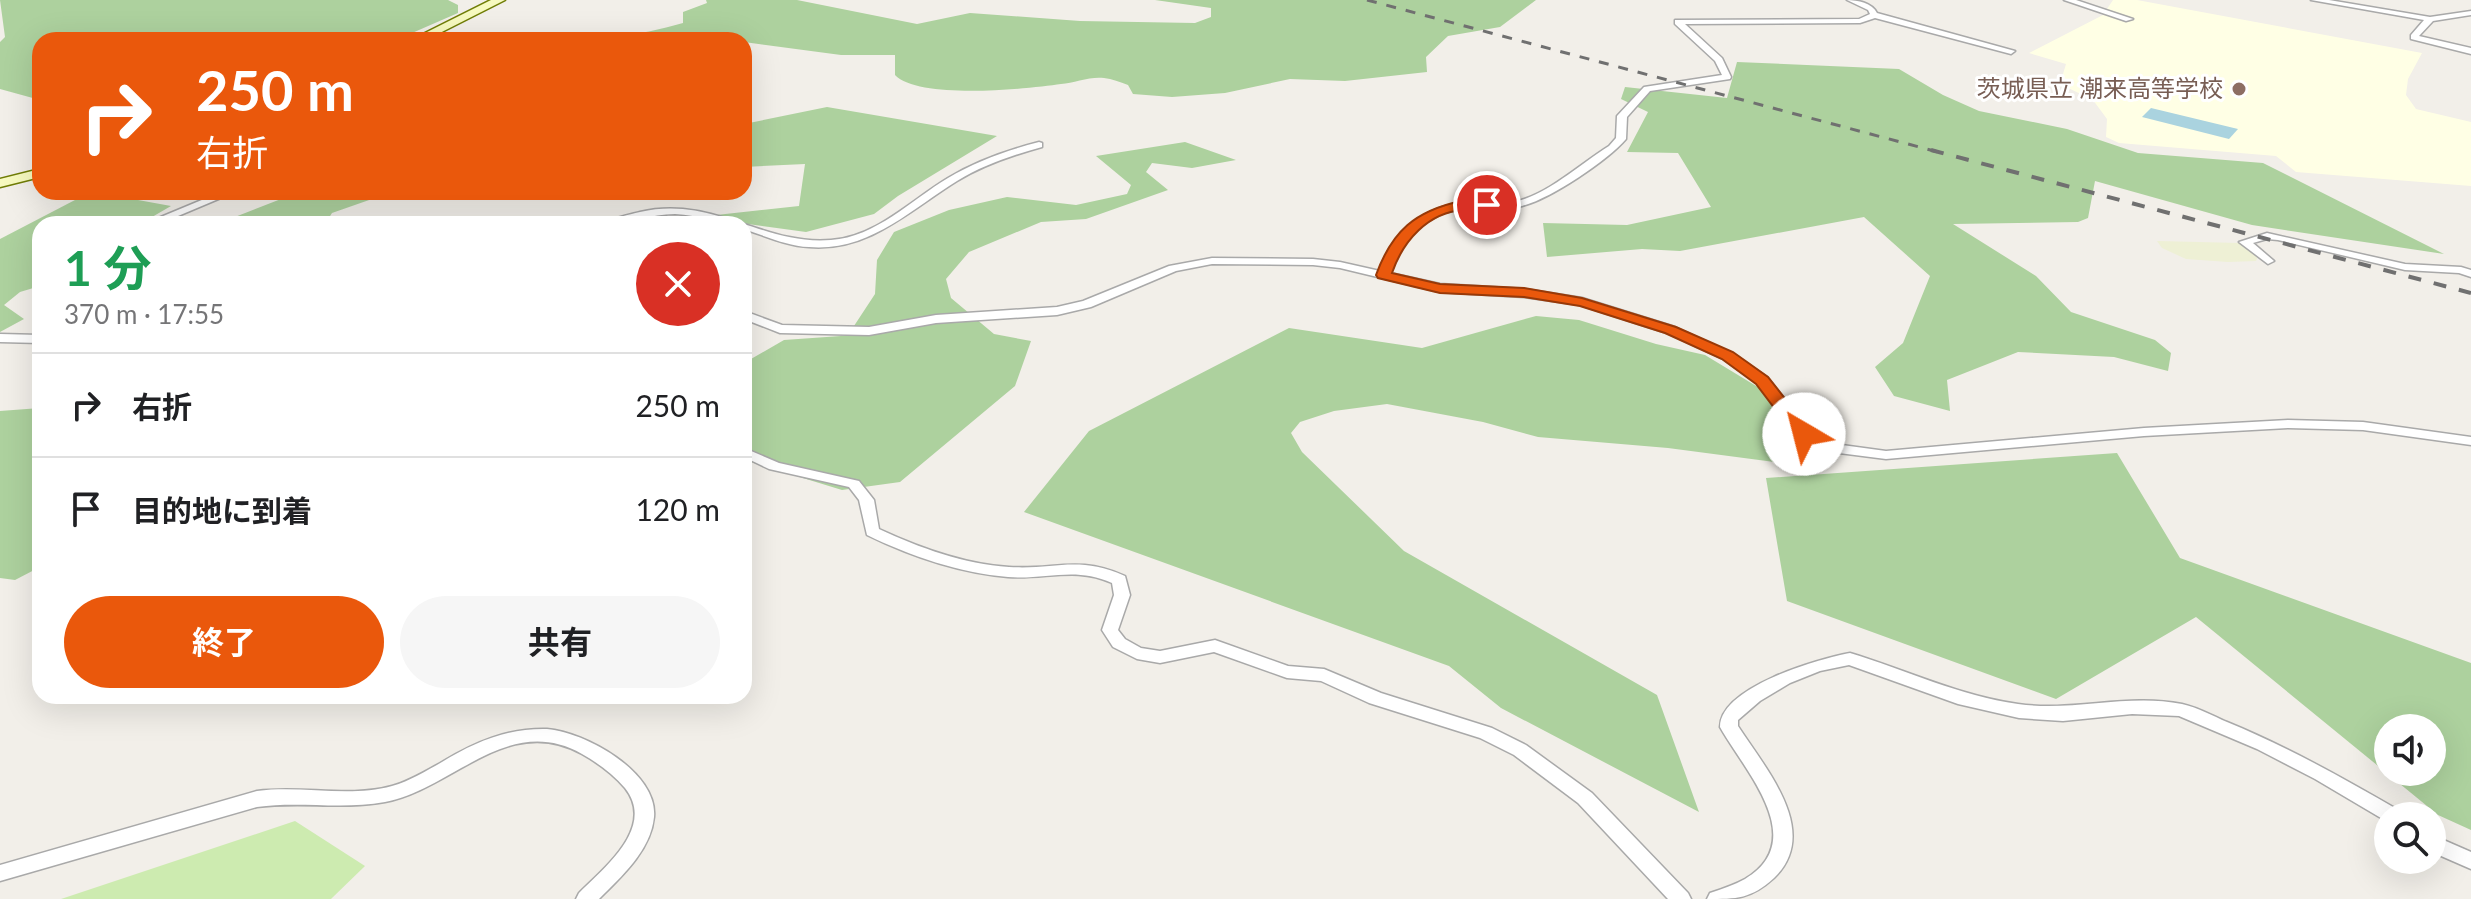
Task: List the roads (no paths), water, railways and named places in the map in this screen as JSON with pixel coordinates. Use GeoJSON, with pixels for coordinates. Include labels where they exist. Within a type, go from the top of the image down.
{"type":"FeatureCollection","features":[{"type":"Feature","properties":{"kind":"street"},"geometry":{"type":"LineString","coordinates":[[434,32],[500,0]]}},
{"type":"Feature","properties":{"kind":"street"},"geometry":{"type":"LineString","coordinates":[[1851,0],[1871,9],[1874,15]]}},
{"type":"Feature","properties":{"kind":"street"},"geometry":{"type":"LineString","coordinates":[[2068,0],[2129,19]]}},
{"type":"Feature","properties":{"kind":"street"},"geometry":{"type":"LineString","coordinates":[[2315,0],[2430,19],[2471,13]]}},
{"type":"Feature","properties":{"kind":"street"},"geometry":{"type":"LineString","coordinates":[[1384,275],[1393,248],[1425,217],[1439,210],[1461,206],[1520,203],[1612,148],[1621,139],[1622,116],[1647,89],[1727,77],[1719,60],[1678,22],[1860,21],[1874,15],[2011,51]]}},
{"type":"Feature","properties":{"kind":"street"},"geometry":{"type":"LineString","coordinates":[[2430,19],[2414,37],[2471,51]]}},
{"type":"Feature","properties":{"kind":"street"},"geometry":{"type":"LineString","coordinates":[[752,228],[810,244],[858,237],[896,221],[972,168],[1039,145]]}},
{"type":"Feature","properties":{"kind":"street"},"geometry":{"type":"LineString","coordinates":[[0,183],[32,175]]}},
{"type":"Feature","properties":{"kind":"street"},"geometry":{"type":"LineString","coordinates":[[169,216],[210,200]]}},
{"type":"Feature","properties":{"kind":"street"},"geometry":{"type":"LineString","coordinates":[[640,216],[685,209],[710,216]]}},
{"type":"Feature","properties":{"kind":"street"},"geometry":{"type":"LineString","coordinates":[[2268,261],[2245,242],[2267,236],[2278,237],[2405,267],[2461,270],[2471,274]]}},
{"type":"Feature","properties":{"kind":"street"},"geometry":{"type":"LineString","coordinates":[[752,318],[780,329],[869,331],[936,319],[1031,314],[1087,304],[1173,268],[1212,261],[1313,262],[1340,265],[1440,288],[1524,293],[1582,302],[1671,330],[1727,356],[1762,380],[1804,434],[1839,449],[1886,455],[2144,432],[2288,424],[2363,426],[2471,441]]}},
{"type":"Feature","properties":{"kind":"street"},"geometry":{"type":"LineString","coordinates":[[5,338],[32,330]]}},
{"type":"Feature","properties":{"kind":"street"},"geometry":{"type":"LineString","coordinates":[[5,338],[32,339]]}},
{"type":"Feature","properties":{"kind":"street"},"geometry":{"type":"LineString","coordinates":[[752,456],[774,466],[854,484],[864,491],[870,507],[868,517],[872,532],[895,544],[991,569],[1038,571],[1080,566],[1100,569],[1119,580],[1122,595],[1110,630],[1119,643],[1137,653],[1160,657],[1215,646],[1287,672],[1324,675],[1375,698],[1486,733],[1520,750],[1585,798],[1681,899]]}},
{"type":"Feature","properties":{"kind":"street"},"geometry":{"type":"LineString","coordinates":[[1717,899],[1757,883],[1780,860],[1786,841],[1784,821],[1765,783],[1729,727],[1729,718],[1744,701],[1781,680],[1835,661],[1850,659],[1964,699],[2019,711],[2063,714],[2132,707],[2181,710],[2263,744],[2374,805]]}},
{"type":"Feature","properties":{"kind":"street"},"geometry":{"type":"LineString","coordinates":[[0,873],[164,823],[267,797],[295,793],[336,799],[392,794],[490,745],[510,739],[548,736],[579,744],[627,777],[644,800],[641,832],[631,849],[586,899]]}},
{"type":"Feature","properties":{"kind":"street"},"geometry":{"type":"LineString","coordinates":[[2446,849],[2471,861]]}},
{"type":"Feature","properties":{"kind":"water"},"geometry":{"type":"Polygon","coordinates":[[[2151,108],[2238,129],[2229,139],[2142,117],[2151,108]]]}},
{"type":"Feature","properties":{"kind":"railway"},"geometry":{"type":"LineString","coordinates":[[1367,0],[1938,152]]}},
{"type":"Feature","properties":{"kind":"railway"},"geometry":{"type":"LineString","coordinates":[[1931,150],[2471,293]]}},
{"type":"Feature","properties":{"kind":"place","name":"茨城県立 潮来高等学校"},"geometry":{"type":"Point","coordinates":[2239,89]}}]}
